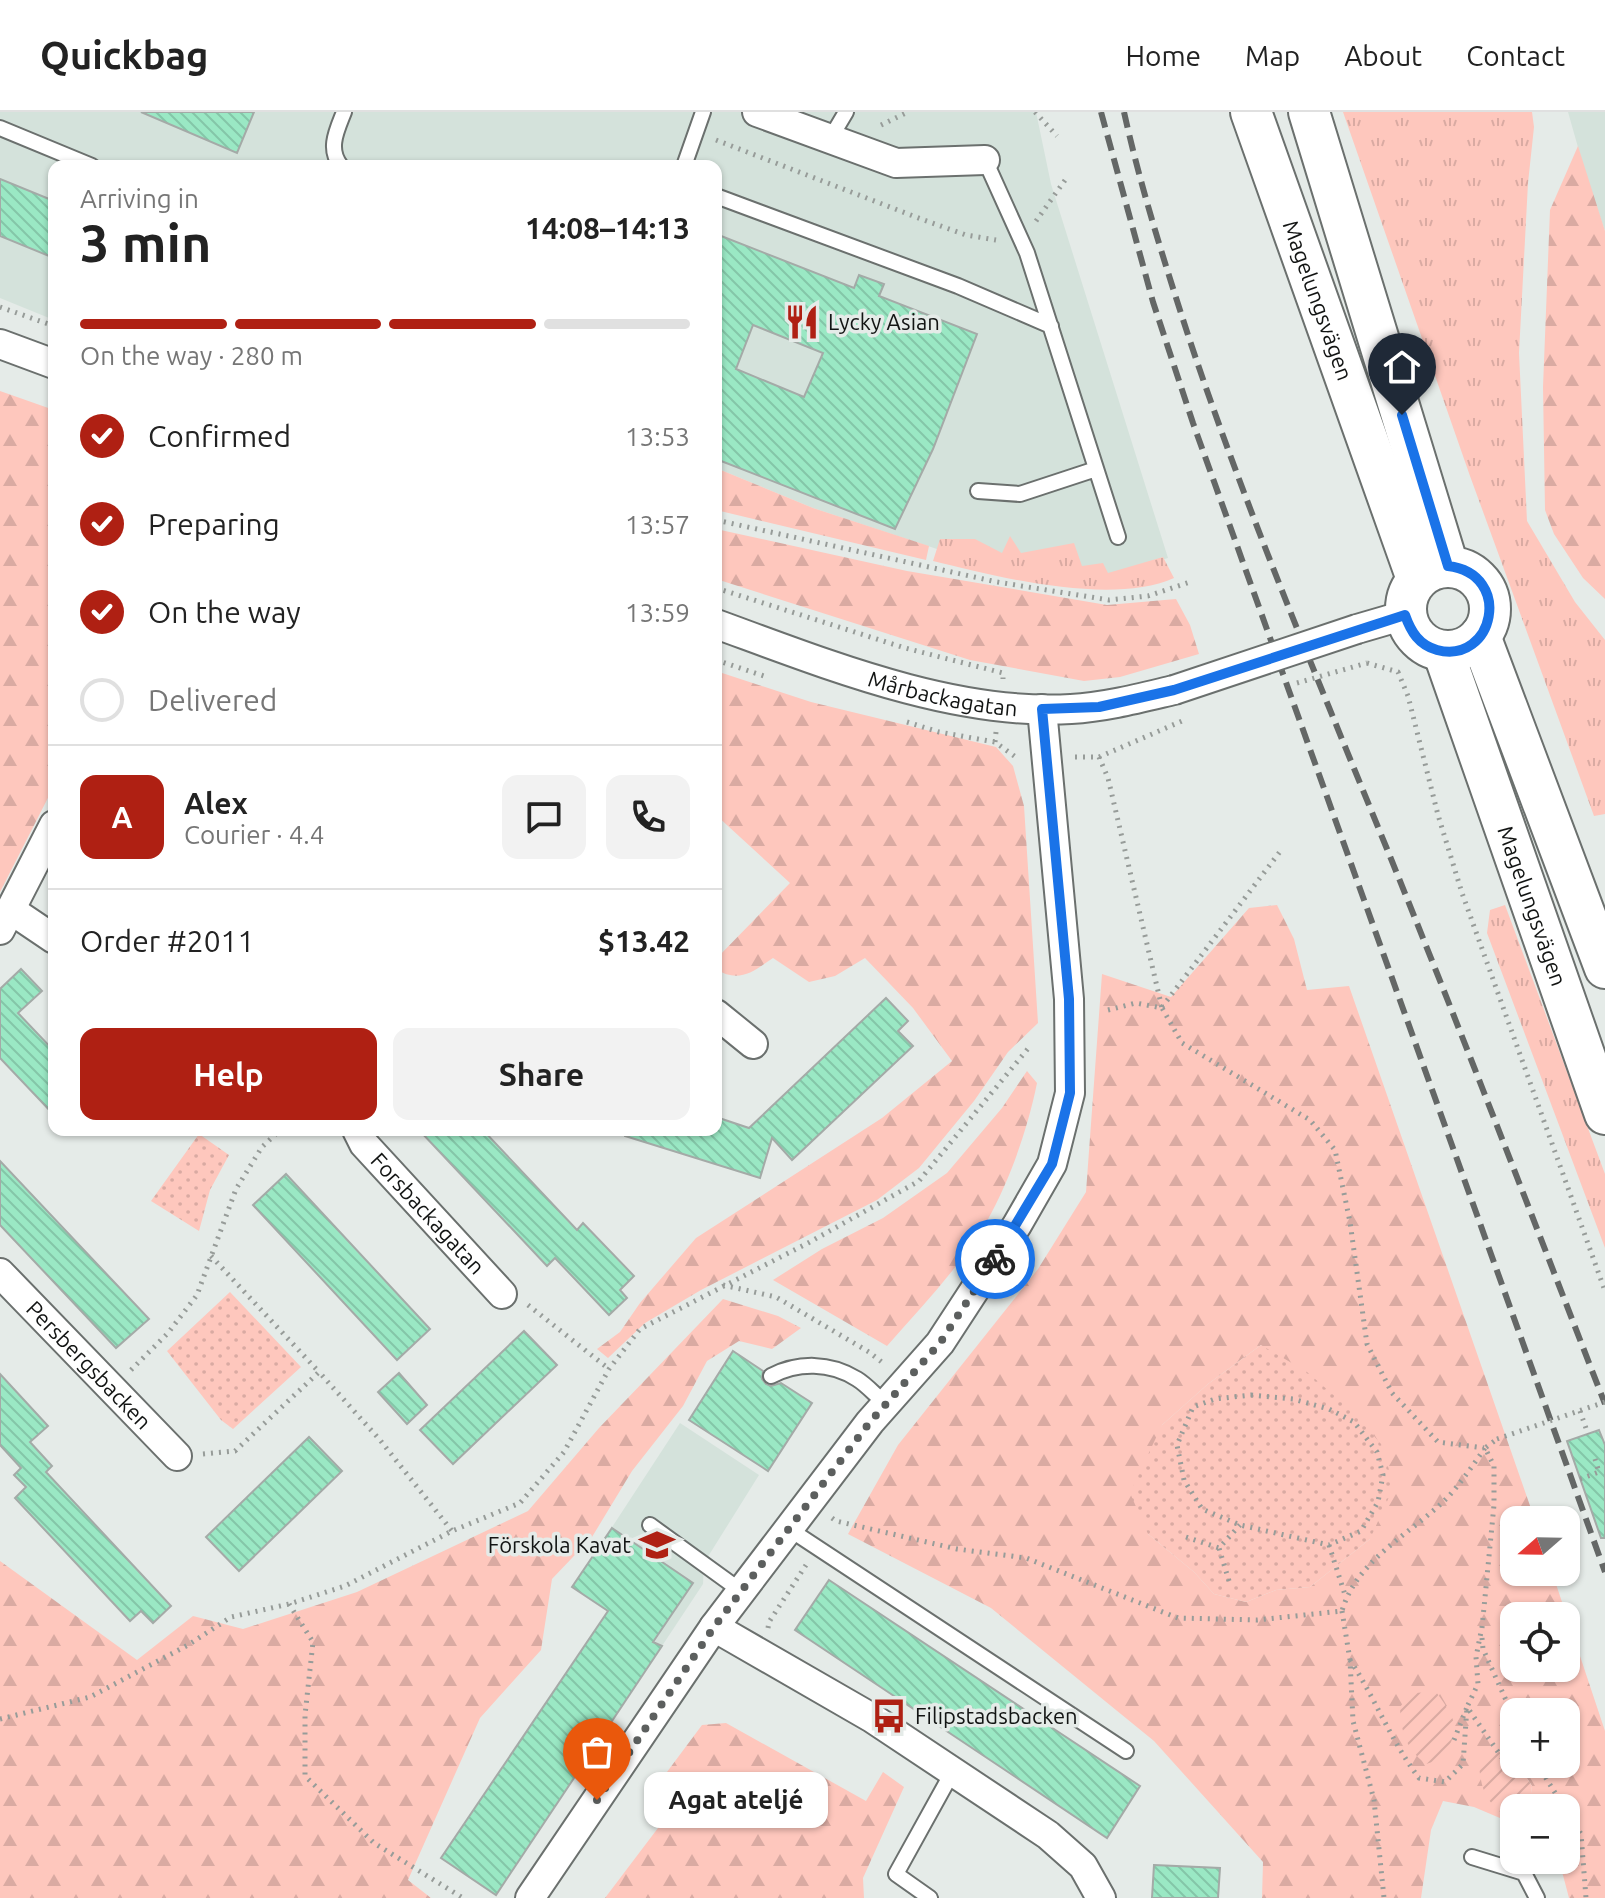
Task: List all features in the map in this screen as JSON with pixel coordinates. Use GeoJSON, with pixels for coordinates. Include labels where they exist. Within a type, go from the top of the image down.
{"type":"FeatureCollection","features":[{"type":"Feature","properties":{"kind":"main road","name":"Magelungsvägen"},"geometry":{"type":"LineString","coordinates":[[1251,112],[1423,587]]}},
{"type":"Feature","properties":{"kind":"main road","name":"Magelungsvägen"},"geometry":{"type":"LineString","coordinates":[[1309,112],[1423,587],[1410,628],[1418,640],[1443,651],[1605,1114]]}},
{"type":"Feature","properties":{"kind":"main road"},"geometry":{"type":"LineString","coordinates":[[1423,587],[1460,568],[1471,573],[1487,591],[1490,614],[1480,636],[1457,651],[1443,651]]}},
{"type":"Feature","properties":{"kind":"main road","name":"Magelungsvägen"},"geometry":{"type":"LineString","coordinates":[[1480,636],[1605,968]]}},
{"type":"Feature","properties":{"kind":"street"},"geometry":{"type":"LineString","coordinates":[[757,112],[840,122],[896,163],[985,160]]}},
{"type":"Feature","properties":{"kind":"street"},"geometry":{"type":"LineString","coordinates":[[0,344],[48,362]]}},
{"type":"Feature","properties":{"kind":"street","name":"Mårbackagatan"},"geometry":{"type":"LineString","coordinates":[[722,626],[894,684],[955,700],[1042,709],[1099,707],[1174,690],[1357,629],[1423,587]]}},
{"type":"Feature","properties":{"kind":"street"},"geometry":{"type":"LineString","coordinates":[[530,1898],[714,1627],[886,1404],[940,1343],[1017,1225],[1052,1164],[1070,1093],[1069,999],[1042,709]]}},
{"type":"Feature","properties":{"kind":"street"},"geometry":{"type":"LineString","coordinates":[[48,837],[5,920],[48,937]]}},
{"type":"Feature","properties":{"kind":"street"},"geometry":{"type":"LineString","coordinates":[[722,1019],[753,1044]]}},
{"type":"Feature","properties":{"kind":"street","name":"Forsbackagatan"},"geometry":{"type":"LineString","coordinates":[[360,1136],[502,1294]]}},
{"type":"Feature","properties":{"kind":"street","name":"Persbergsbacken"},"geometry":{"type":"LineString","coordinates":[[0,1273],[177,1456]]}},
{"type":"Feature","properties":{"kind":"street"},"geometry":{"type":"LineString","coordinates":[[714,1627],[872,1718],[1048,1835],[1083,1866],[1101,1898]]}},
{"type":"Feature","properties":{"kind":"lane"},"geometry":{"type":"LineString","coordinates":[[5,112],[0,125],[78,160]]}},
{"type":"Feature","properties":{"kind":"lane"},"geometry":{"type":"LineString","coordinates":[[337,160],[333,139],[344,112]]}},
{"type":"Feature","properties":{"kind":"lane"},"geometry":{"type":"LineString","coordinates":[[686,160],[703,112]]}},
{"type":"Feature","properties":{"kind":"lane"},"geometry":{"type":"LineString","coordinates":[[985,160],[1019,234],[1118,537]]}},
{"type":"Feature","properties":{"kind":"lane"},"geometry":{"type":"LineString","coordinates":[[722,198],[958,286],[1051,326]]}},
{"type":"Feature","properties":{"kind":"lane"},"geometry":{"type":"LineString","coordinates":[[978,491],[1020,494],[1096,469]]}},
{"type":"Feature","properties":{"kind":"lane"},"geometry":{"type":"LineString","coordinates":[[771,1376],[787,1367],[821,1365],[857,1379],[886,1404]]}},
{"type":"Feature","properties":{"kind":"lane"},"geometry":{"type":"LineString","coordinates":[[650,1525],[741,1591]]}},
{"type":"Feature","properties":{"kind":"lane"},"geometry":{"type":"LineString","coordinates":[[789,1529],[1126,1751]]}},
{"type":"Feature","properties":{"kind":"lane"},"geometry":{"type":"LineString","coordinates":[[930,1898],[896,1874],[953,1771]]}},
{"type":"Feature","properties":{"kind":"lane"},"geometry":{"type":"LineString","coordinates":[[1472,1857],[1524,1873],[1537,1898]]}},
{"type":"Feature","properties":{"kind":"path"},"geometry":{"type":"LineString","coordinates":[[840,122],[882,125],[908,112]]}},
{"type":"Feature","properties":{"kind":"path"},"geometry":{"type":"LineString","coordinates":[[1035,112],[1057,136]]}},
{"type":"Feature","properties":{"kind":"path"},"geometry":{"type":"LineString","coordinates":[[697,133],[966,235],[1002,241],[1029,229],[1068,176]]}},
{"type":"Feature","properties":{"kind":"path"},"geometry":{"type":"LineString","coordinates":[[0,307],[48,324]]}},
{"type":"Feature","properties":{"kind":"path"},"geometry":{"type":"LineString","coordinates":[[722,521],[997,582],[1109,600],[1148,596],[1190,582]]}},
{"type":"Feature","properties":{"kind":"path"},"geometry":{"type":"LineString","coordinates":[[722,590],[905,648],[1003,673],[995,742],[1014,758],[1099,757],[1196,716]]}},
{"type":"Feature","properties":{"kind":"path"},"geometry":{"type":"LineString","coordinates":[[1296,684],[1367,663],[1398,672],[1408,696],[1438,815],[1462,893],[1605,1291]]}},
{"type":"Feature","properties":{"kind":"path"},"geometry":{"type":"LineString","coordinates":[[1099,757],[1108,778],[1162,1008],[1182,1043],[1310,1120],[1335,1150],[1350,1222],[1367,1344],[1392,1393],[1438,1442],[1485,1448]]}},
{"type":"Feature","properties":{"kind":"path"},"geometry":{"type":"LineString","coordinates":[[1162,1008],[1282,849]]}},
{"type":"Feature","properties":{"kind":"path"},"geometry":{"type":"LineString","coordinates":[[1108,1010],[1136,1003],[1162,1008]]}},
{"type":"Feature","properties":{"kind":"path"},"geometry":{"type":"LineString","coordinates":[[0,1719],[90,1697],[188,1645],[231,1617],[289,1604],[345,1586],[452,1531],[520,1503],[564,1452],[609,1369],[640,1329],[808,1243],[919,1181],[1031,1045]]}},
{"type":"Feature","properties":{"kind":"path"},"geometry":{"type":"LineString","coordinates":[[111,1389],[168,1333],[197,1295],[236,1189],[262,1147],[274,1136]]}},
{"type":"Feature","properties":{"kind":"path"},"geometry":{"type":"LineString","coordinates":[[210,1255],[380,1440],[452,1531]]}},
{"type":"Feature","properties":{"kind":"path"},"geometry":{"type":"LineString","coordinates":[[723,1285],[776,1297],[869,1352],[905,1382]]}},
{"type":"Feature","properties":{"kind":"path"},"geometry":{"type":"LineString","coordinates":[[502,1294],[526,1303],[609,1369]]}},
{"type":"Feature","properties":{"kind":"path"},"geometry":{"type":"LineString","coordinates":[[177,1456],[235,1451],[319,1372]]}},
{"type":"Feature","properties":{"kind":"path"},"geometry":{"type":"LineString","coordinates":[[1251,1395],[1293,1399],[1329,1409],[1354,1422],[1377,1452],[1383,1475],[1378,1502],[1361,1531],[1329,1545],[1240,1525],[1202,1509],[1184,1480],[1177,1445],[1193,1407],[1215,1399],[1251,1395]]}},
{"type":"Feature","properties":{"kind":"path"},"geometry":{"type":"LineString","coordinates":[[1384,1898],[1374,1800],[1353,1721],[1350,1660],[1342,1611],[1346,1598],[1366,1567],[1447,1498],[1485,1448],[1497,1439],[1605,1402]]}},
{"type":"Feature","properties":{"kind":"path"},"geometry":{"type":"LineString","coordinates":[[1580,1411],[1588,1434]]}},
{"type":"Feature","properties":{"kind":"path"},"geometry":{"type":"LineString","coordinates":[[1454,1740],[1478,1684],[1476,1657],[1482,1627],[1494,1505],[1494,1466],[1485,1448]]}},
{"type":"Feature","properties":{"kind":"path"},"geometry":{"type":"LineString","coordinates":[[1580,1479],[1602,1471],[1595,1459]]}},
{"type":"Feature","properties":{"kind":"path"},"geometry":{"type":"LineString","coordinates":[[811,1500],[836,1521],[957,1549],[1026,1558],[1178,1618],[1257,1620],[1342,1611]]}},
{"type":"Feature","properties":{"kind":"path"},"geometry":{"type":"LineString","coordinates":[[1219,1548],[1240,1525]]}},
{"type":"Feature","properties":{"kind":"path"},"geometry":{"type":"LineString","coordinates":[[1186,1537],[1219,1548]]}},
{"type":"Feature","properties":{"kind":"path"},"geometry":{"type":"LineString","coordinates":[[1329,1545],[1346,1598]]}},
{"type":"Feature","properties":{"kind":"path"},"geometry":{"type":"LineString","coordinates":[[1219,1548],[1229,1581]]}},
{"type":"Feature","properties":{"kind":"path"},"geometry":{"type":"LineString","coordinates":[[289,1604],[313,1642],[305,1715],[305,1776],[374,1843],[463,1898]]}},
{"type":"Feature","properties":{"kind":"path"},"geometry":{"type":"LineString","coordinates":[[1482,1627],[1483,1649],[1505,1698]]}},
{"type":"Feature","properties":{"kind":"path"},"geometry":{"type":"LineString","coordinates":[[1350,1660],[1368,1686],[1404,1758],[1419,1778],[1445,1782],[1463,1764],[1467,1707]]}},
{"type":"Feature","properties":{"kind":"path"},"geometry":{"type":"LineString","coordinates":[[1467,1707],[1500,1755]]}},
{"type":"Feature","properties":{"kind":"path"},"geometry":{"type":"LineString","coordinates":[[1546,1778],[1581,1834],[1586,1898]]}},
{"type":"Feature","properties":{"kind":"shaded area"},"geometry":{"type":"Polygon","coordinates":[[[0,112],[1036,112],[1051,184],[1168,558],[1079,583],[996,558],[943,551],[813,508],[722,470],[722,160],[48,160],[48,318],[0,298],[0,112]]]}},
{"type":"Feature","properties":{"kind":"shaded area"},"geometry":{"type":"Polygon","coordinates":[[[1568,112],[1605,112],[1605,231],[1587,179],[1568,112]]]}},
{"type":"Feature","properties":{"kind":"shaded area","name":"Förskola Kavat"},"geometry":{"type":"Polygon","coordinates":[[[680,1423],[759,1475],[704,1563],[703,1584],[662,1646],[573,1587],[680,1423]]]}},
{"type":"Feature","properties":{"kind":"green space"},"geometry":{"type":"Polygon","coordinates":[[[1343,112],[1532,112],[1534,127],[1519,353],[1527,521],[1575,602],[1605,640],[1605,814],[1594,816],[1470,476],[1343,112]]]}},
{"type":"Feature","properties":{"kind":"green space"},"geometry":{"type":"Polygon","coordinates":[[[1578,146],[1605,231],[1605,599],[1583,578],[1554,534],[1545,510],[1543,387],[1550,210],[1578,146]]]}},
{"type":"Feature","properties":{"kind":"green space"},"geometry":{"type":"Polygon","coordinates":[[[0,391],[48,408],[48,798],[0,892],[0,391]]]}},
{"type":"Feature","properties":{"kind":"green space"},"geometry":{"type":"Polygon","coordinates":[[[722,470],[813,508],[929,546],[926,560],[722,511],[722,470]]]}},
{"type":"Feature","properties":{"kind":"green space"},"geometry":{"type":"Polygon","coordinates":[[[722,530],[907,571],[1107,605],[1176,599],[1190,625],[1199,654],[1120,677],[1084,681],[970,660],[722,581],[722,530]]]}},
{"type":"Feature","properties":{"kind":"green space"},"geometry":{"type":"Polygon","coordinates":[[[1010,536],[1021,553],[1074,543],[1082,566],[1103,563],[1108,573],[1163,557],[1174,578],[1148,586],[1087,589],[1021,581],[933,561],[940,539],[975,539],[1002,553],[1010,536]]]}},
{"type":"Feature","properties":{"kind":"green space"},"geometry":{"type":"Polygon","coordinates":[[[722,673],[811,702],[996,747],[1013,766],[1024,806],[1038,1023],[1008,1052],[974,1101],[919,1168],[877,1200],[701,1290],[645,1323],[608,1358],[597,1349],[620,1332],[640,1303],[696,1238],[882,1118],[952,1061],[913,1008],[865,958],[835,976],[809,982],[773,958],[739,976],[722,972],[722,953],[790,883],[722,821],[722,673]]]}},
{"type":"Feature","properties":{"kind":"green space"},"geometry":{"type":"Polygon","coordinates":[[[1277,905],[1294,939],[1307,990],[1349,986],[1530,1506],[1500,1506],[1500,1586],[1557,1586],[1562,1602],[1500,1602],[1500,1682],[1580,1682],[1580,1656],[1605,1731],[1605,1898],[1569,1898],[1563,1874],[1580,1874],[1580,1794],[1531,1794],[1532,1786],[1527,1778],[1580,1778],[1580,1698],[1500,1698],[1500,1778],[1510,1778],[1508,1794],[1500,1794],[1500,1818],[1474,1807],[1443,1801],[1431,1830],[1421,1898],[1262,1898],[1263,1862],[1154,1741],[991,1608],[848,1534],[898,1445],[1038,1269],[1086,1192],[1102,974],[1171,997],[1249,908],[1277,905]],[[1261,1345],[1208,1384],[1162,1425],[1148,1534],[1194,1572],[1214,1594],[1246,1602],[1276,1590],[1310,1587],[1370,1539],[1261,1345]]]}},
{"type":"Feature","properties":{"kind":"green space"},"geometry":{"type":"Polygon","coordinates":[[[1505,905],[1605,1174],[1605,1248],[1487,933],[1490,910],[1505,905]]]}},
{"type":"Feature","properties":{"kind":"green space"},"geometry":{"type":"Polygon","coordinates":[[[1027,1071],[1037,1083],[1033,1100],[1017,1154],[987,1221],[953,1270],[887,1346],[773,1280],[822,1249],[883,1218],[947,1173],[1002,1108],[1027,1071]]]}},
{"type":"Feature","properties":{"kind":"green space"},"geometry":{"type":"Polygon","coordinates":[[[198,1136],[229,1155],[210,1190],[199,1231],[151,1201],[198,1136]]]}},
{"type":"Feature","properties":{"kind":"green space"},"geometry":{"type":"Polygon","coordinates":[[[230,1292],[301,1367],[233,1429],[221,1420],[167,1351],[230,1292]]]}},
{"type":"Feature","properties":{"kind":"green space"},"geometry":{"type":"Polygon","coordinates":[[[723,1299],[778,1316],[801,1328],[772,1349],[739,1341],[707,1361],[683,1406],[632,1471],[592,1537],[552,1579],[541,1650],[480,1718],[408,1880],[431,1898],[0,1898],[0,1561],[137,1660],[193,1616],[243,1629],[357,1592],[528,1511],[599,1428],[723,1299]]]}},
{"type":"Feature","properties":{"kind":"green space"},"geometry":{"type":"Polygon","coordinates":[[[1261,1345],[1307,1372],[1352,1411],[1381,1444],[1394,1486],[1370,1539],[1310,1587],[1276,1590],[1246,1602],[1214,1594],[1194,1572],[1148,1534],[1130,1493],[1162,1425],[1208,1384],[1261,1345]]]}},
{"type":"Feature","properties":{"kind":"green space"},"geometry":{"type":"Polygon","coordinates":[[[1436,1692],[1452,1717],[1454,1732],[1442,1759],[1426,1764],[1413,1752],[1406,1738],[1400,1707],[1411,1693],[1436,1692]]]}},
{"type":"Feature","properties":{"kind":"green space"},"geometry":{"type":"Polygon","coordinates":[[[726,1723],[866,1801],[883,1772],[904,1787],[863,1878],[864,1898],[605,1898],[686,1791],[664,1776],[702,1725],[726,1723]]]}},
{"type":"Feature","properties":{"kind":"green space"},"geometry":{"type":"Polygon","coordinates":[[[1490,1751],[1500,1752],[1500,1778],[1527,1778],[1532,1786],[1531,1794],[1500,1794],[1500,1812],[1489,1801],[1479,1766],[1490,1751]]]}},
{"type":"Feature","properties":{"kind":"building"},"geometry":{"type":"Polygon","coordinates":[[[141,112],[254,112],[237,153],[141,112]]]}},
{"type":"Feature","properties":{"kind":"building"},"geometry":{"type":"Polygon","coordinates":[[[0,179],[48,199],[48,256],[0,236],[0,179]]]}},
{"type":"Feature","properties":{"kind":"building"},"geometry":{"type":"Polygon","coordinates":[[[722,236],[854,288],[859,275],[884,284],[879,296],[977,334],[933,449],[895,529],[722,461],[722,236]],[[753,325],[736,369],[804,397],[823,353],[753,325]]]}},
{"type":"Feature","properties":{"kind":"building"},"geometry":{"type":"Polygon","coordinates":[[[21,969],[42,991],[18,1013],[48,1045],[48,1109],[0,1058],[0,989],[21,969]]]}},
{"type":"Feature","properties":{"kind":"building"},"geometry":{"type":"Polygon","coordinates":[[[886,998],[908,1021],[898,1031],[913,1046],[792,1160],[772,1138],[760,1178],[625,1136],[722,1136],[722,1119],[749,1128],[886,998]]]}},
{"type":"Feature","properties":{"kind":"building"},"geometry":{"type":"Polygon","coordinates":[[[425,1136],[489,1136],[577,1230],[583,1223],[634,1276],[620,1290],[627,1298],[609,1315],[555,1258],[547,1266],[425,1136]]]}},
{"type":"Feature","properties":{"kind":"building"},"geometry":{"type":"Polygon","coordinates":[[[0,1161],[149,1319],[116,1348],[0,1225],[0,1161]]]}},
{"type":"Feature","properties":{"kind":"building"},"geometry":{"type":"Polygon","coordinates":[[[286,1174],[430,1329],[397,1360],[253,1205],[286,1174]]]}},
{"type":"Feature","properties":{"kind":"building"},"geometry":{"type":"Polygon","coordinates":[[[524,1331],[557,1365],[453,1464],[420,1430],[524,1331]]]}},
{"type":"Feature","properties":{"kind":"building"},"geometry":{"type":"Polygon","coordinates":[[[733,1351],[763,1371],[762,1379],[766,1384],[781,1383],[812,1403],[768,1471],[689,1420],[733,1351]]]}},
{"type":"Feature","properties":{"kind":"building"},"geometry":{"type":"Polygon","coordinates":[[[399,1373],[427,1405],[407,1424],[378,1392],[399,1373]]]}},
{"type":"Feature","properties":{"kind":"building"},"geometry":{"type":"Polygon","coordinates":[[[0,1374],[48,1426],[30,1442],[52,1466],[46,1472],[171,1606],[153,1623],[141,1611],[130,1621],[15,1498],[26,1487],[14,1475],[21,1468],[0,1445],[0,1374]]]}},
{"type":"Feature","properties":{"kind":"building"},"geometry":{"type":"Polygon","coordinates":[[[1599,1430],[1605,1445],[1605,1538],[1601,1538],[1567,1441],[1599,1430]]]}},
{"type":"Feature","properties":{"kind":"building"},"geometry":{"type":"Polygon","coordinates":[[[309,1437],[342,1471],[239,1571],[206,1537],[309,1437]]]}},
{"type":"Feature","properties":{"kind":"building"},"geometry":{"type":"Polygon","coordinates":[[[612,1528],[693,1583],[653,1642],[662,1646],[496,1895],[441,1858],[608,1611],[572,1587],[612,1528]]]}},
{"type":"Feature","properties":{"kind":"building"},"geometry":{"type":"Polygon","coordinates":[[[829,1580],[1140,1786],[1107,1838],[795,1630],[829,1580]]]}},
{"type":"Feature","properties":{"kind":"building"},"geometry":{"type":"Polygon","coordinates":[[[1154,1865],[1220,1868],[1218,1898],[1152,1898],[1154,1865]]]}},
{"type":"Feature","properties":{"kind":"railway"},"geometry":{"type":"LineString","coordinates":[[1101,112],[1153,302],[1193,423],[1605,1572]]}},
{"type":"Feature","properties":{"kind":"railway"},"geometry":{"type":"LineString","coordinates":[[1124,112],[1162,254],[1235,467],[1443,987],[1605,1404]]}},
{"type":"Feature","properties":{"kind":"way so far"},"geometry":{"type":"LineString","coordinates":[[597,1800],[714,1627],[870,1422],[940,1343],[995,1259]]}},
{"type":"Feature","properties":{"kind":"place","name":"Lycky Asian"},"geometry":{"type":"Point","coordinates":[802,322]}},
{"type":"Feature","properties":{"kind":"place","name":"Förskola Kavat"},"geometry":{"type":"Point","coordinates":[657,1545]}},
{"type":"Feature","properties":{"kind":"place","name":"Filipstadsbacken"},"geometry":{"type":"Point","coordinates":[889,1716]}},
{"type":"Feature","properties":{"kind":"place","name":"Agat ateljé"},"geometry":{"type":"Point","coordinates":[597,1800]}},
{"type":"Feature","properties":{"kind":"route"},"geometry":{"type":"LineString","coordinates":[[995,1259],[1052,1164],[1070,1093],[1069,999],[1042,709],[1099,707],[1174,690],[1405,615],[1418,640],[1429,647],[1457,651],[1470,645],[1487,626],[1490,614],[1487,591],[1471,573],[1448,566],[1402,415]]}}]}
